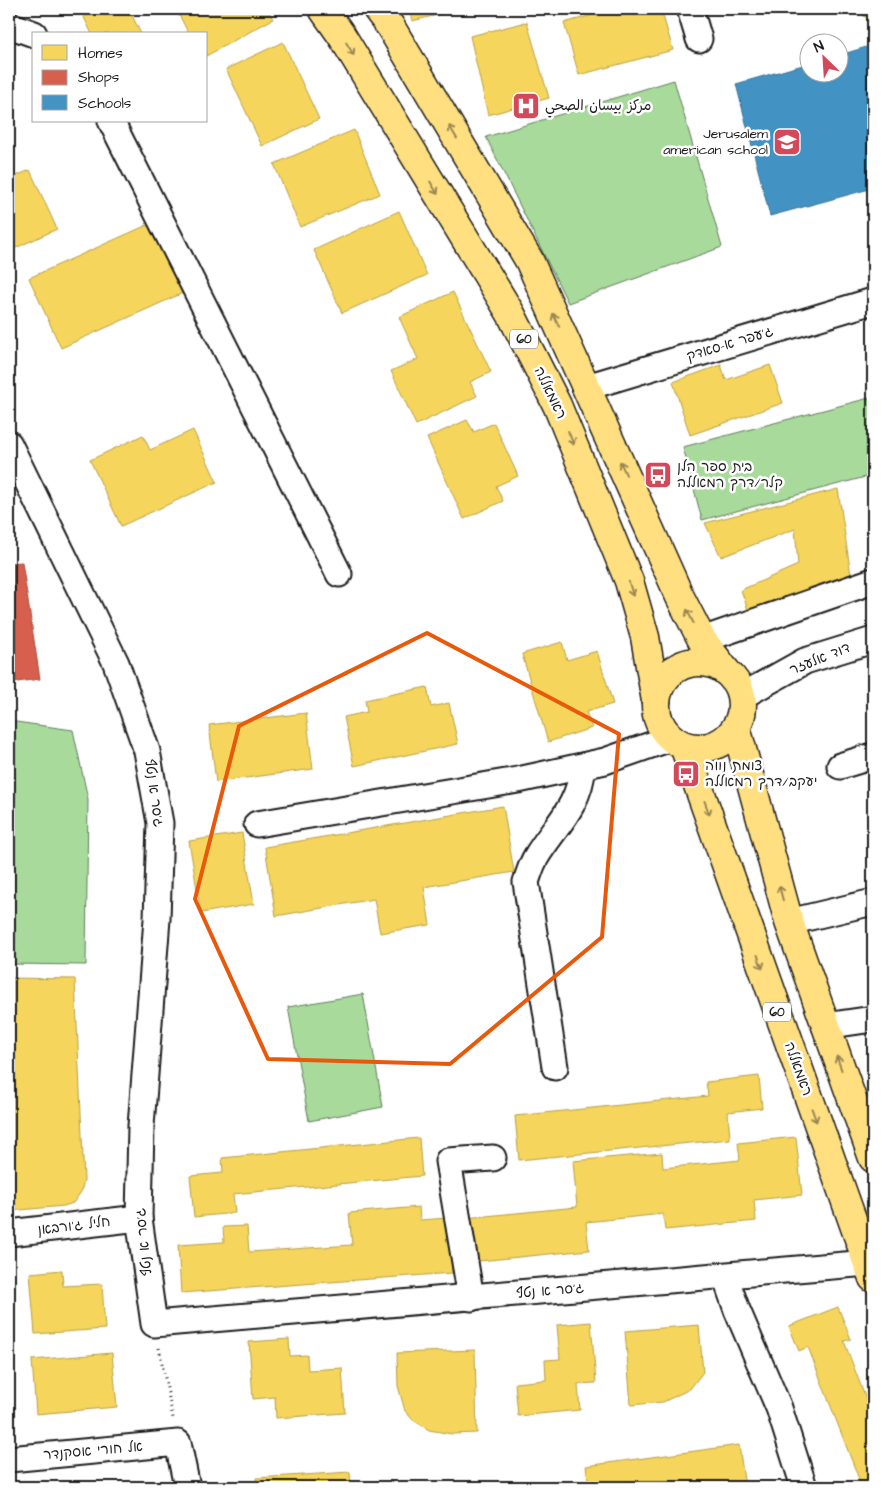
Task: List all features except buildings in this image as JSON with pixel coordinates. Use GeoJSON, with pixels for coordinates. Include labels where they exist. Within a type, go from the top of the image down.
{"type":"FeatureCollection","features":[{"type":"Feature","properties":{"kind":"highway","name":"ראמאללה"},"geometry":{"type":"LineString","coordinates":[[323,9],[342,36],[511,314],[557,405],[629,581],[645,636],[656,701]]}},
{"type":"Feature","properties":{"kind":"highway"},"geometry":{"type":"LineString","coordinates":[[377,9],[390,26],[529,260],[702,640],[736,682],[742,696],[742,713],[736,727],[726,739],[713,746],[699,748],[677,742]]}},
{"type":"Feature","properties":{"kind":"highway"},"geometry":{"type":"LineString","coordinates":[[656,701],[660,686],[669,674],[681,665],[698,661],[713,664],[726,671]]}},
{"type":"Feature","properties":{"kind":"highway","name":"60"},"geometry":{"type":"LineString","coordinates":[[656,701],[656,712],[661,726],[677,742]]}},
{"type":"Feature","properties":{"kind":"highway"},"geometry":{"type":"LineString","coordinates":[[736,727],[789,922],[873,1158]]}},
{"type":"Feature","properties":{"kind":"highway","name":"ראמאללה"},"geometry":{"type":"LineString","coordinates":[[677,742],[871,1271]]}},
{"type":"Feature","properties":{"kind":"street"},"geometry":{"type":"LineString","coordinates":[[690,9],[699,39]]}},
{"type":"Feature","properties":{"kind":"street"},"geometry":{"type":"LineString","coordinates":[[9,24],[32,33]]}},
{"type":"Feature","properties":{"kind":"street"},"geometry":{"type":"LineString","coordinates":[[111,122],[339,574]]}},
{"type":"Feature","properties":{"kind":"street","name":"ג'עפר א-סאדק"},"geometry":{"type":"LineString","coordinates":[[587,387],[873,302]]}},
{"type":"Feature","properties":{"kind":"street","name":"ג'סר א נטף"},"geometry":{"type":"LineString","coordinates":[[9,444],[116,663],[147,751],[158,814],[157,918],[141,1126],[139,1218],[154,1324],[725,1276],[871,1271]]}},
{"type":"Feature","properties":{"kind":"street"},"geometry":{"type":"LineString","coordinates":[[702,640],[873,581]]}},
{"type":"Feature","properties":{"kind":"street","name":"דוד אלעזר"},"geometry":{"type":"LineString","coordinates":[[742,696],[805,661],[873,640]]}},
{"type":"Feature","properties":{"kind":"street"},"geometry":{"type":"LineString","coordinates":[[258,824],[518,780],[605,761],[677,742]]}},
{"type":"Feature","properties":{"kind":"street"},"geometry":{"type":"LineString","coordinates":[[840,766],[873,756]]}},
{"type":"Feature","properties":{"kind":"street"},"geometry":{"type":"LineString","coordinates":[[555,1067],[526,882],[535,858],[567,814],[581,786],[583,766]]}},
{"type":"Feature","properties":{"kind":"street"},"geometry":{"type":"LineString","coordinates":[[789,922],[873,902]]}},
{"type":"Feature","properties":{"kind":"street"},"geometry":{"type":"LineString","coordinates":[[825,1026],[873,1019]]}},
{"type":"Feature","properties":{"kind":"street"},"geometry":{"type":"LineString","coordinates":[[471,1298],[448,1161],[493,1158]]}},
{"type":"Feature","properties":{"kind":"street","name":"חליל ג'ורבאן"},"geometry":{"type":"LineString","coordinates":[[9,1233],[139,1218]]}},
{"type":"Feature","properties":{"kind":"street"},"geometry":{"type":"LineString","coordinates":[[725,1276],[736,1310],[779,1408],[804,1487]]}},
{"type":"Feature","properties":{"kind":"street"},"geometry":{"type":"LineString","coordinates":[[178,1443],[188,1487]]}},
{"type":"Feature","properties":{"kind":"street","name":"אל חורי אסקנדר"},"geometry":{"type":"LineString","coordinates":[[9,1459],[178,1443]]}},
{"type":"Feature","properties":{"kind":"path"},"geometry":{"type":"LineString","coordinates":[[154,1324],[178,1443]]}},
{"type":"Feature","properties":{"kind":"highlighted area"},"geometry":{"type":"Polygon","coordinates":[[[427,633],[619,734],[602,937],[450,1064],[268,1059],[195,899],[239,726],[427,633]]]}},
{"type":"Feature","properties":{"kind":"green space"},"geometry":{"type":"Polygon","coordinates":[[[674,80],[722,247],[568,303],[486,137],[674,80]]]}},
{"type":"Feature","properties":{"kind":"green space"},"geometry":{"type":"Polygon","coordinates":[[[873,397],[873,475],[702,520],[683,447],[873,397]]]}},
{"type":"Feature","properties":{"kind":"green space"},"geometry":{"type":"Polygon","coordinates":[[[9,721],[73,730],[88,799],[86,965],[9,964],[9,721]]]}},
{"type":"Feature","properties":{"kind":"green space"},"geometry":{"type":"Polygon","coordinates":[[[363,994],[383,1107],[309,1121],[288,1007],[363,994]]]}},
{"type":"Feature","properties":{"kind":"place","name":"مركز بيسان الصحي"},"geometry":{"type":"Point","coordinates":[526,106]}},
{"type":"Feature","properties":{"kind":"place","name":"Jerusalem american school"},"geometry":{"type":"Point","coordinates":[787,142]}},
{"type":"Feature","properties":{"kind":"place","name":"בית ספר הלן קלר/דרך רמאללה"},"geometry":{"type":"Point","coordinates":[658,475]}},
{"type":"Feature","properties":{"kind":"place","name":"צומת נווה יעקב/דרך רמאללה"},"geometry":{"type":"Point","coordinates":[686,774]}}]}
